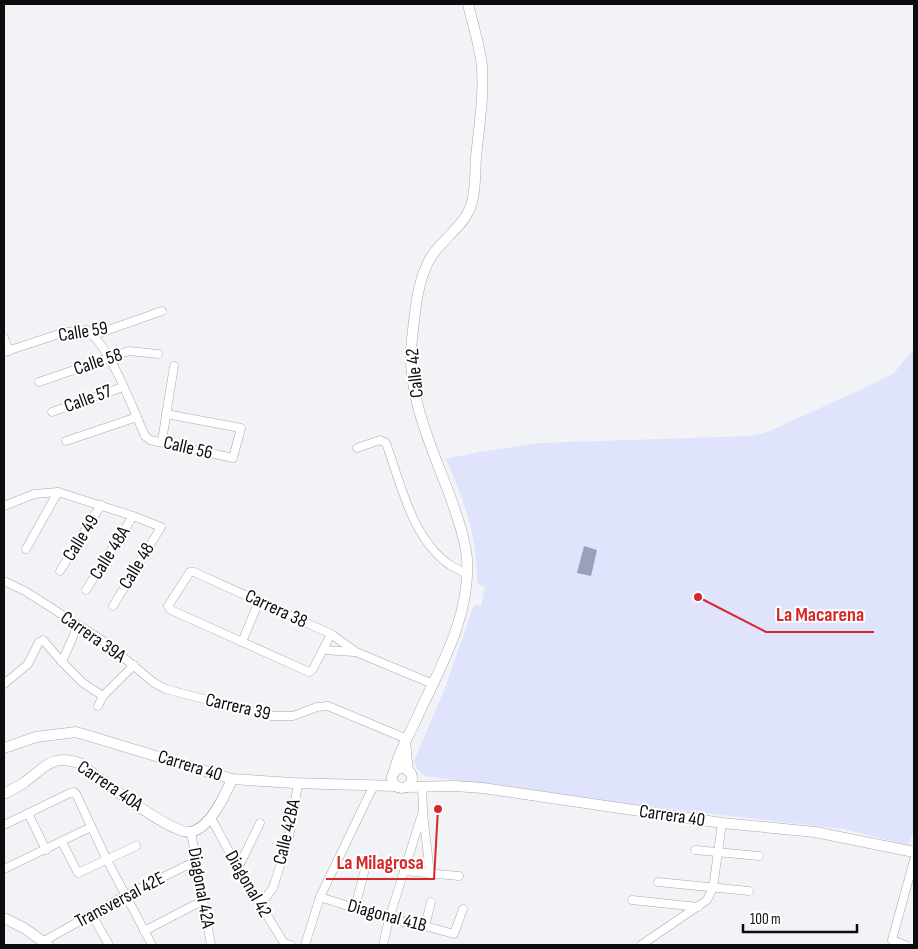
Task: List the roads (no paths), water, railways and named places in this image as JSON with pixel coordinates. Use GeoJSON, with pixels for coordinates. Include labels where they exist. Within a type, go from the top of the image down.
{"type":"FeatureCollection","features":[{"type":"Feature","properties":{"kind":"main road","name":"Calle 42"},"geometry":{"type":"LineString","coordinates":[[397,780],[400,751],[448,650],[456,627],[464,600],[467,574],[460,527],[416,397],[410,352],[415,312],[425,270],[432,256],[464,219],[472,202],[482,100],[482,67],[480,50],[468,4]]}},
{"type":"Feature","properties":{"kind":"main road","name":"Carrera 40"},"geometry":{"type":"LineString","coordinates":[[4,748],[36,737],[76,732],[232,779],[298,784],[378,785]]}},
{"type":"Feature","properties":{"kind":"main road"},"geometry":{"type":"LineString","coordinates":[[378,785],[397,780],[411,782],[406,741]]}},
{"type":"Feature","properties":{"kind":"main road","name":"Carrera 40A"},"geometry":{"type":"LineString","coordinates":[[4,794],[23,783],[54,760],[70,760],[79,763],[159,819],[180,830],[191,832]]}},
{"type":"Feature","properties":{"kind":"main road"},"geometry":{"type":"LineString","coordinates":[[397,780],[401,769],[425,786]]}},
{"type":"Feature","properties":{"kind":"main road"},"geometry":{"type":"LineString","coordinates":[[191,832],[198,829],[211,818],[232,779]]}},
{"type":"Feature","properties":{"kind":"main road","name":"Carrera 40"},"geometry":{"type":"LineString","coordinates":[[397,780],[425,786],[483,788],[722,823],[815,832],[914,852]]}},
{"type":"Feature","properties":{"kind":"main road"},"geometry":{"type":"LineString","coordinates":[[4,918],[24,928],[46,943]]}},
{"type":"Feature","properties":{"kind":"street","name":"Calle 59"},"geometry":{"type":"LineString","coordinates":[[6,352],[71,331],[87,330],[94,334],[162,311]]}},
{"type":"Feature","properties":{"kind":"street"},"geometry":{"type":"LineString","coordinates":[[66,441],[137,417],[109,358],[94,334]]}},
{"type":"Feature","properties":{"kind":"street"},"geometry":{"type":"LineString","coordinates":[[4,338],[6,352]]}},
{"type":"Feature","properties":{"kind":"street","name":"Calle 58"},"geometry":{"type":"LineString","coordinates":[[40,382],[129,351],[158,354]]}},
{"type":"Feature","properties":{"kind":"street"},"geometry":{"type":"LineString","coordinates":[[162,441],[174,366]]}},
{"type":"Feature","properties":{"kind":"street","name":"Calle 57"},"geometry":{"type":"LineString","coordinates":[[52,412],[123,387]]}},
{"type":"Feature","properties":{"kind":"street","name":"Calle 56"},"geometry":{"type":"LineString","coordinates":[[137,417],[145,436],[150,440],[162,441],[233,458],[241,428],[166,414]]}},
{"type":"Feature","properties":{"kind":"street"},"geometry":{"type":"LineString","coordinates":[[357,448],[380,440],[386,444],[416,526],[436,552],[450,565],[467,574]]}},
{"type":"Feature","properties":{"kind":"street"},"geometry":{"type":"LineString","coordinates":[[26,549],[58,492]]}},
{"type":"Feature","properties":{"kind":"street"},"geometry":{"type":"LineString","coordinates":[[4,506],[34,494],[58,492],[133,516]]}},
{"type":"Feature","properties":{"kind":"street","name":"Calle 49"},"geometry":{"type":"LineString","coordinates":[[60,571],[102,505]]}},
{"type":"Feature","properties":{"kind":"street","name":"Calle 48"},"geometry":{"type":"LineString","coordinates":[[113,606],[161,526],[133,516]]}},
{"type":"Feature","properties":{"kind":"street","name":"Calle 48A"},"geometry":{"type":"LineString","coordinates":[[86,590],[133,516]]}},
{"type":"Feature","properties":{"kind":"street","name":"Carrera 38"},"geometry":{"type":"LineString","coordinates":[[242,642],[169,609],[168,606],[190,572],[192,571],[331,634],[356,652],[432,684]]}},
{"type":"Feature","properties":{"kind":"street","name":"Carrera 39A"},"geometry":{"type":"LineString","coordinates":[[4,581],[25,591],[105,642],[152,682],[181,694]]}},
{"type":"Feature","properties":{"kind":"street"},"geometry":{"type":"LineString","coordinates":[[259,601],[242,642],[309,672],[324,650],[331,634]]}},
{"type":"Feature","properties":{"kind":"street"},"geometry":{"type":"LineString","coordinates":[[62,662],[78,625]]}},
{"type":"Feature","properties":{"kind":"street"},"geometry":{"type":"LineString","coordinates":[[4,684],[28,664],[39,642],[43,640],[83,683],[104,696]]}},
{"type":"Feature","properties":{"kind":"street","name":"Carrera 38"},"geometry":{"type":"LineString","coordinates":[[324,650],[356,652]]}},
{"type":"Feature","properties":{"kind":"street"},"geometry":{"type":"LineString","coordinates":[[98,706],[104,696],[134,665]]}},
{"type":"Feature","properties":{"kind":"street","name":"Carrera 39"},"geometry":{"type":"LineString","coordinates":[[181,694],[271,716],[293,716],[317,707],[328,706],[406,741]]}},
{"type":"Feature","properties":{"kind":"street","name":"Calle 42BA"},"geometry":{"type":"LineString","coordinates":[[260,905],[273,888],[289,837],[298,784]]}},
{"type":"Feature","properties":{"kind":"street"},"geometry":{"type":"LineString","coordinates":[[314,945],[305,945],[320,897],[370,793],[378,785]]}},
{"type":"Feature","properties":{"kind":"street"},"geometry":{"type":"LineString","coordinates":[[425,786],[423,811],[430,874]]}},
{"type":"Feature","properties":{"kind":"street"},"geometry":{"type":"LineString","coordinates":[[4,825],[74,792],[152,945]]}},
{"type":"Feature","properties":{"kind":"street"},"geometry":{"type":"LineString","coordinates":[[383,945],[389,919],[423,811]]}},
{"type":"Feature","properties":{"kind":"street"},"geometry":{"type":"LineString","coordinates":[[28,813],[46,850]]}},
{"type":"Feature","properties":{"kind":"street","name":"Diagonal 42"},"geometry":{"type":"LineString","coordinates":[[211,818],[238,868],[285,945]]}},
{"type":"Feature","properties":{"kind":"street"},"geometry":{"type":"LineString","coordinates":[[238,868],[260,823]]}},
{"type":"Feature","properties":{"kind":"street"},"geometry":{"type":"LineString","coordinates":[[641,945],[707,900],[713,888],[722,823]]}},
{"type":"Feature","properties":{"kind":"street"},"geometry":{"type":"LineString","coordinates":[[4,869],[91,827]]}},
{"type":"Feature","properties":{"kind":"street","name":"Diagonal 42A"},"geometry":{"type":"LineString","coordinates":[[191,832],[210,945]]}},
{"type":"Feature","properties":{"kind":"street"},"geometry":{"type":"LineString","coordinates":[[62,842],[78,872],[136,846]]}},
{"type":"Feature","properties":{"kind":"street"},"geometry":{"type":"LineString","coordinates":[[695,850],[759,856]]}},
{"type":"Feature","properties":{"kind":"street"},"geometry":{"type":"LineString","coordinates":[[905,945],[892,940],[914,860]]}},
{"type":"Feature","properties":{"kind":"street","name":"Transversal 42E"},"geometry":{"type":"LineString","coordinates":[[46,943],[126,895],[196,861]]}},
{"type":"Feature","properties":{"kind":"street"},"geometry":{"type":"LineString","coordinates":[[354,908],[365,869]]}},
{"type":"Feature","properties":{"kind":"street"},"geometry":{"type":"LineString","coordinates":[[404,871],[459,876]]}},
{"type":"Feature","properties":{"kind":"street"},"geometry":{"type":"LineString","coordinates":[[658,882],[749,891]]}},
{"type":"Feature","properties":{"kind":"street","name":"Diagonal 41B"},"geometry":{"type":"LineString","coordinates":[[320,897],[389,919],[454,934],[463,909]]}},
{"type":"Feature","properties":{"kind":"street"},"geometry":{"type":"LineString","coordinates":[[632,900],[698,907]]}},
{"type":"Feature","properties":{"kind":"street"},"geometry":{"type":"LineString","coordinates":[[144,930],[202,901]]}},
{"type":"Feature","properties":{"kind":"street"},"geometry":{"type":"LineString","coordinates":[[425,926],[431,902]]}},
{"type":"Feature","properties":{"kind":"street"},"geometry":{"type":"LineString","coordinates":[[92,914],[109,945]]}},
{"type":"Feature","properties":{"kind":"place","name":"La Macarena"},"geometry":{"type":"Point","coordinates":[698,597]}},
{"type":"Feature","properties":{"kind":"place","name":"La Milagrosa"},"geometry":{"type":"Point","coordinates":[438,809]}}]}
